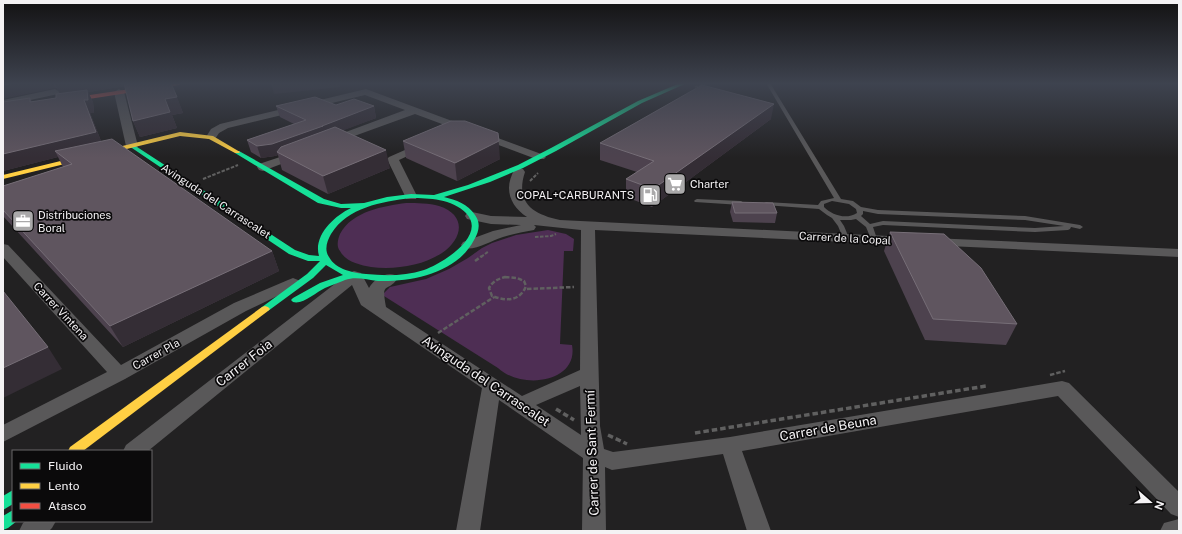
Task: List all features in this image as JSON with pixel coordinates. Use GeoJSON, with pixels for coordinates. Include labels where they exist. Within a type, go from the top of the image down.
{"type":"FeatureCollection","features":[{"type":"Feature","properties":{"kind":"street"},"geometry":{"type":"LineString","coordinates":[[3,111],[22,108]]}},
{"type":"Feature","properties":{"kind":"street"},"geometry":{"type":"LineString","coordinates":[[123,108],[132,146]]}},
{"type":"Feature","properties":{"kind":"street"},"geometry":{"type":"LineString","coordinates":[[211,137],[216,131],[224,126],[300,108]]}},
{"type":"Feature","properties":{"kind":"street"},"geometry":{"type":"LineString","coordinates":[[409,108],[540,157]]}},
{"type":"Feature","properties":{"kind":"street"},"geometry":{"type":"LineString","coordinates":[[499,185],[540,157],[629,108]]}},
{"type":"Feature","properties":{"kind":"street"},"geometry":{"type":"LineString","coordinates":[[321,145],[415,110]]}},
{"type":"Feature","properties":{"kind":"street"},"geometry":{"type":"LineString","coordinates":[[445,136],[462,128]]}},
{"type":"Feature","properties":{"kind":"street"},"geometry":{"type":"LineString","coordinates":[[3,177],[180,134],[211,137],[321,201],[341,206],[365,205],[388,199],[411,196],[434,197],[455,203],[472,211],[476,230],[468,246],[455,257],[437,267],[412,275],[390,278],[354,275],[332,266],[322,252],[322,244],[329,229],[344,216],[365,205]]}},
{"type":"Feature","properties":{"kind":"street"},"geometry":{"type":"LineString","coordinates":[[343,137],[358,144]]}},
{"type":"Feature","properties":{"kind":"street"},"geometry":{"type":"LineString","coordinates":[[144,154],[151,146],[158,142],[176,138],[200,138],[213,147],[228,147]]}},
{"type":"Feature","properties":{"kind":"street"},"geometry":{"type":"LineString","coordinates":[[411,196],[387,156],[432,141]]}},
{"type":"Feature","properties":{"kind":"street","name":"Avinguda del Carrascalet"},"geometry":{"type":"LineString","coordinates":[[132,146],[282,245],[288,251],[315,260],[326,259]]}},
{"type":"Feature","properties":{"kind":"street"},"geometry":{"type":"LineString","coordinates":[[263,167],[307,150]]}},
{"type":"Feature","properties":{"kind":"street"},"geometry":{"type":"LineString","coordinates":[[434,197],[478,186],[523,168]]}},
{"type":"Feature","properties":{"kind":"street","name":"Carrer de la Copal"},"geometry":{"type":"LineString","coordinates":[[523,168],[514,188],[517,200],[526,210],[545,221]]}},
{"type":"Feature","properties":{"kind":"street","name":"Carrer de la Copal"},"geometry":{"type":"LineString","coordinates":[[472,211],[491,220],[545,221],[560,224],[588,226],[846,238],[872,233],[1179,253]]}},
{"type":"Feature","properties":{"kind":"street","name":"Carrer de la Copal"},"geometry":{"type":"LineString","coordinates":[[468,246],[513,230],[560,224]]}},
{"type":"Feature","properties":{"kind":"street","name":"Carrer de Sant Fermí"},"geometry":{"type":"LineString","coordinates":[[588,226],[590,426],[594,454],[594,531]]}},
{"type":"Feature","properties":{"kind":"street","name":"Carrer Vintena"},"geometry":{"type":"LineString","coordinates":[[3,248],[119,374]]}},
{"type":"Feature","properties":{"kind":"street"},"geometry":{"type":"LineString","coordinates":[[308,258],[314,266],[310,276]]}},
{"type":"Feature","properties":{"kind":"street"},"geometry":{"type":"LineString","coordinates":[[75,450],[310,276],[326,259]]}},
{"type":"Feature","properties":{"kind":"street"},"geometry":{"type":"LineString","coordinates":[[289,305],[323,285],[354,275]]}},
{"type":"Feature","properties":{"kind":"street","name":"Avinguda del Carrascalet"},"geometry":{"type":"LineString","coordinates":[[354,275],[367,301],[378,309],[433,334],[492,385],[594,454]]}},
{"type":"Feature","properties":{"kind":"street","name":"Carrer Foia"},"geometry":{"type":"LineString","coordinates":[[134,450],[354,275]]}},
{"type":"Feature","properties":{"kind":"street","name":"Carrer Pla"},"geometry":{"type":"LineString","coordinates":[[3,434],[119,374],[240,307],[310,276]]}},
{"type":"Feature","properties":{"kind":"street"},"geometry":{"type":"LineString","coordinates":[[378,309],[375,292],[378,286],[390,278]]}},
{"type":"Feature","properties":{"kind":"street","name":"Carrer de Sant Fermí"},"geometry":{"type":"LineString","coordinates":[[521,404],[589,374]]}},
{"type":"Feature","properties":{"kind":"street"},"geometry":{"type":"LineString","coordinates":[[1063,379],[1179,507]]}},
{"type":"Feature","properties":{"kind":"street","name":"Carrer de Beuna"},"geometry":{"type":"LineString","coordinates":[[594,454],[612,461],[730,445],[1063,379]]}},
{"type":"Feature","properties":{"kind":"street"},"geometry":{"type":"LineString","coordinates":[[468,531],[492,385]]}},
{"type":"Feature","properties":{"kind":"street"},"geometry":{"type":"LineString","coordinates":[[730,445],[760,531]]}},
{"type":"Feature","properties":{"kind":"street"},"geometry":{"type":"LineString","coordinates":[[3,504],[12,497]]}},
{"type":"Feature","properties":{"kind":"street"},"geometry":{"type":"LineString","coordinates":[[3,524],[12,517]]}},
{"type":"Feature","properties":{"kind":"street"},"geometry":{"type":"LineString","coordinates":[[31,531],[43,522]]}},
{"type":"Feature","properties":{"kind":"street"},"geometry":{"type":"LineString","coordinates":[[1172,531],[1179,530]]}},
{"type":"Feature","properties":{"kind":"lane"},"geometry":{"type":"LineString","coordinates":[[783,108],[838,199]]}},
{"type":"Feature","properties":{"kind":"lane"},"geometry":{"type":"LineString","coordinates":[[821,207],[821,204],[827,200],[838,199],[851,202],[859,208],[878,212],[1025,218],[1080,227],[1035,230],[883,223],[872,233],[857,216]]}},
{"type":"Feature","properties":{"kind":"lane"},"geometry":{"type":"LineString","coordinates":[[697,201],[752,204]]}},
{"type":"Feature","properties":{"kind":"lane"},"geometry":{"type":"LineString","coordinates":[[759,204],[821,207],[828,214],[847,218],[860,214],[859,208]]}},
{"type":"Feature","properties":{"kind":"lane"},"geometry":{"type":"LineString","coordinates":[[833,216],[841,226],[846,238]]}},
{"type":"Feature","properties":{"kind":"path"},"geometry":{"type":"LineString","coordinates":[[190,184],[251,160]]}},
{"type":"Feature","properties":{"kind":"path"},"geometry":{"type":"LineString","coordinates":[[529,184],[535,175],[540,171]]}},
{"type":"Feature","properties":{"kind":"path"},"geometry":{"type":"LineString","coordinates":[[530,238],[554,235],[560,224]]}},
{"type":"Feature","properties":{"kind":"path"},"geometry":{"type":"LineString","coordinates":[[472,264],[493,249]]}},
{"type":"Feature","properties":{"kind":"path"},"geometry":{"type":"LineString","coordinates":[[505,277],[516,277],[522,279],[526,284],[526,289],[524,293],[515,298],[504,300],[494,297],[489,292],[491,284],[498,278],[505,277]]}},
{"type":"Feature","properties":{"kind":"path"},"geometry":{"type":"LineString","coordinates":[[526,289],[588,287]]}},
{"type":"Feature","properties":{"kind":"path"},"geometry":{"type":"LineString","coordinates":[[433,334],[494,297]]}},
{"type":"Feature","properties":{"kind":"path"},"geometry":{"type":"LineString","coordinates":[[433,334],[446,337]]}},
{"type":"Feature","properties":{"kind":"path"},"geometry":{"type":"LineString","coordinates":[[1042,376],[1063,379]]}},
{"type":"Feature","properties":{"kind":"path"},"geometry":{"type":"LineString","coordinates":[[690,434],[988,385]]}},
{"type":"Feature","properties":{"kind":"path"},"geometry":{"type":"LineString","coordinates":[[538,397],[575,421],[590,426],[628,444]]}},
{"type":"Feature","properties":{"kind":"shaded area"},"geometry":{"type":"Polygon","coordinates":[[[406,203],[423,203],[439,206],[448,210],[454,215],[458,221],[459,228],[458,234],[449,247],[442,253],[426,261],[408,266],[389,268],[362,265],[346,258],[343,255],[338,247],[340,234],[345,226],[352,220],[369,211],[406,203]]]}},
{"type":"Feature","properties":{"kind":"shaded area"},"geometry":{"type":"Polygon","coordinates":[[[548,230],[566,234],[574,239],[573,251],[564,251],[560,344],[572,345],[572,358],[567,368],[558,375],[546,379],[533,380],[520,379],[508,375],[384,296],[384,293],[390,287],[426,279],[449,269],[492,243],[516,235],[548,230]]]}},
{"type":"Feature","properties":{"kind":"building"},"geometry":{"type":"Polygon","coordinates":[[[3,108],[87,108],[96,132],[3,154],[3,108]]]}},
{"type":"Feature","properties":{"kind":"building"},"geometry":{"type":"Polygon","coordinates":[[[130,108],[168,108],[170,112],[133,121],[130,108]]]}},
{"type":"Feature","properties":{"kind":"building"},"geometry":{"type":"Polygon","coordinates":[[[280,108],[369,108],[272,144],[257,146],[247,140],[306,120],[280,108]]]}},
{"type":"Feature","properties":{"kind":"building"},"geometry":{"type":"Polygon","coordinates":[[[662,108],[768,108],[653,189],[626,179],[654,161],[600,143],[662,108]]]}},
{"type":"Feature","properties":{"kind":"building"},"geometry":{"type":"Polygon","coordinates":[[[451,121],[465,121],[498,133],[499,141],[455,163],[403,141],[451,121]]]}},
{"type":"Feature","properties":{"kind":"building"},"geometry":{"type":"Polygon","coordinates":[[[335,127],[386,150],[323,176],[277,152],[281,147],[335,127]]]}},
{"type":"Feature","properties":{"kind":"building"},"geometry":{"type":"Polygon","coordinates":[[[112,139],[272,251],[110,326],[3,210],[3,186],[72,164],[55,151],[112,139]]]}},
{"type":"Feature","properties":{"kind":"building"},"geometry":{"type":"Polygon","coordinates":[[[732,202],[773,203],[777,213],[735,213],[732,202]]]}},
{"type":"Feature","properties":{"kind":"building"},"geometry":{"type":"Polygon","coordinates":[[[890,232],[944,234],[981,268],[1017,324],[933,319],[890,232]]]}},
{"type":"Feature","properties":{"kind":"building"},"geometry":{"type":"Polygon","coordinates":[[[3,291],[48,347],[3,368],[3,291]]]}},
{"type":"Feature","properties":{"kind":"traffic: fast"},"geometry":{"type":"LineString","coordinates":[[435,197],[470,187],[521,166],[554,150],[629,108]]}},
{"type":"Feature","properties":{"kind":"traffic: fast"},"geometry":{"type":"LineString","coordinates":[[132,146],[292,252],[308,258],[325,259]]}},
{"type":"Feature","properties":{"kind":"traffic: fast"},"geometry":{"type":"LineString","coordinates":[[237,152],[321,201],[341,206],[365,205]]}},
{"type":"Feature","properties":{"kind":"traffic: fast"},"geometry":{"type":"LineString","coordinates":[[411,196],[441,198],[458,204],[468,211],[474,219],[475,227],[473,235],[468,244],[454,258],[427,272],[398,278],[377,278],[350,274],[334,268],[326,260],[322,251],[322,246],[332,226],[340,218],[351,211],[374,202],[411,196]]}},
{"type":"Feature","properties":{"kind":"traffic: fast"},"geometry":{"type":"LineString","coordinates":[[265,309],[310,276],[326,260]]}},
{"type":"Feature","properties":{"kind":"traffic: fast"},"geometry":{"type":"LineString","coordinates":[[296,300],[323,285],[351,275]]}},
{"type":"Feature","properties":{"kind":"traffic: fast"},"geometry":{"type":"LineString","coordinates":[[3,504],[12,497]]}},
{"type":"Feature","properties":{"kind":"traffic: fast"},"geometry":{"type":"LineString","coordinates":[[3,524],[12,517]]}},
{"type":"Feature","properties":{"kind":"traffic: slow"},"geometry":{"type":"LineString","coordinates":[[3,177],[180,134],[211,137],[237,152]]}},
{"type":"Feature","properties":{"kind":"traffic: slow"},"geometry":{"type":"LineString","coordinates":[[75,450],[265,309]]}},
{"type":"Feature","properties":{"kind":"place","name":"Charter"},"geometry":{"type":"Point","coordinates":[675,184]}},
{"type":"Feature","properties":{"kind":"place","name":"COPAL+CARBURANTS"},"geometry":{"type":"Point","coordinates":[650,195]}},
{"type":"Feature","properties":{"kind":"place","name":"Distribuciones Boral"},"geometry":{"type":"Point","coordinates":[23,221]}}]}
